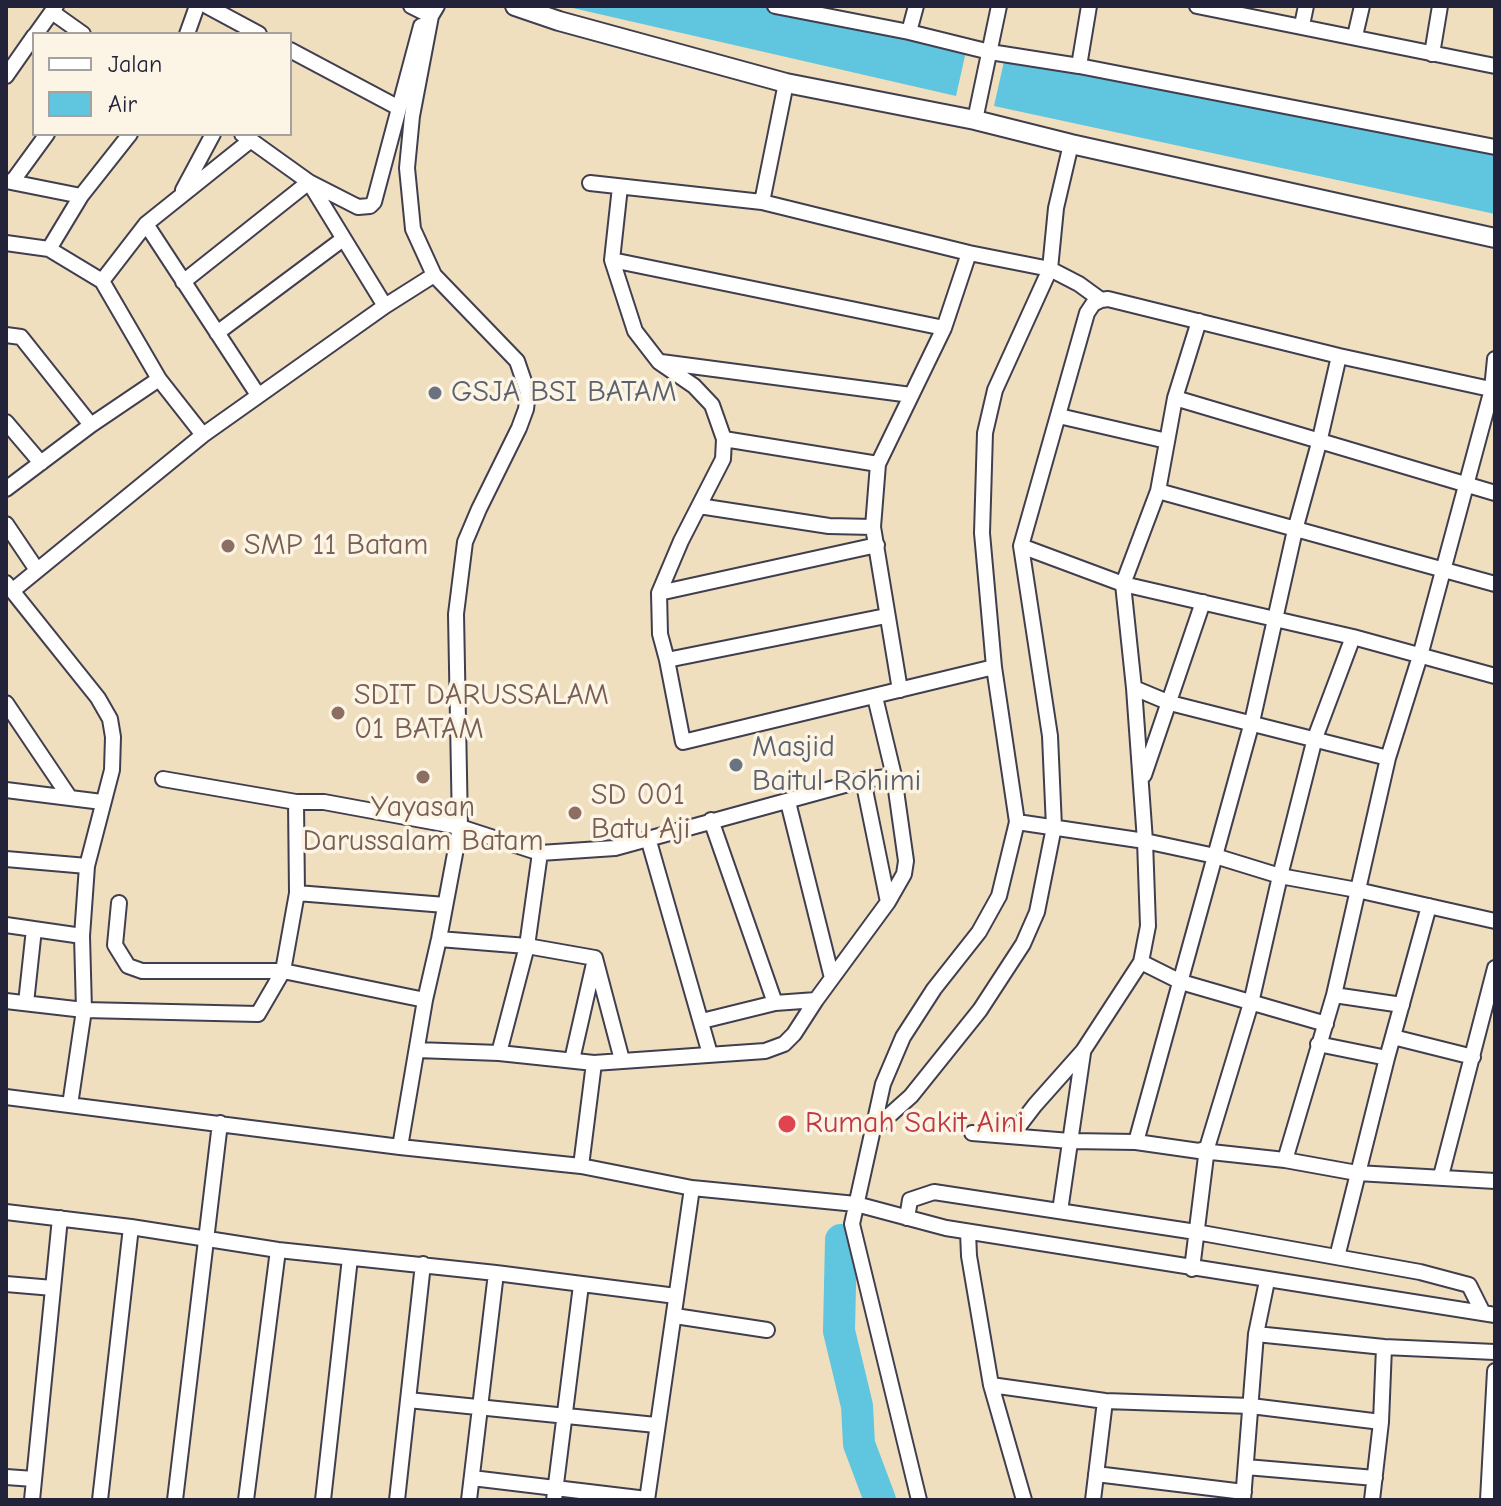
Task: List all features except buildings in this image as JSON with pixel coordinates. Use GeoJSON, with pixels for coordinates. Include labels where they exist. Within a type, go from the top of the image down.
{"type":"FeatureCollection","features":[{"type":"Feature","properties":{"kind":"street"},"geometry":{"type":"LineString","coordinates":[[188,32],[197,6]]}},
{"type":"Feature","properties":{"kind":"street"},"geometry":{"type":"LineString","coordinates":[[207,6],[255,32]]}},
{"type":"Feature","properties":{"kind":"street"},"geometry":{"type":"LineString","coordinates":[[515,6],[786,83],[975,120],[1495,238]]}},
{"type":"Feature","properties":{"kind":"street"},"geometry":{"type":"LineString","coordinates":[[775,6],[909,32],[990,52],[1079,66],[1495,147]]}},
{"type":"Feature","properties":{"kind":"street"},"geometry":{"type":"LineString","coordinates":[[909,32],[916,6]]}},
{"type":"Feature","properties":{"kind":"street"},"geometry":{"type":"LineString","coordinates":[[975,120],[999,6]]}},
{"type":"Feature","properties":{"kind":"street"},"geometry":{"type":"LineString","coordinates":[[1079,66],[1089,6]]}},
{"type":"Feature","properties":{"kind":"street"},"geometry":{"type":"LineString","coordinates":[[1197,6],[1225,9],[1495,66]]}},
{"type":"Feature","properties":{"kind":"street"},"geometry":{"type":"LineString","coordinates":[[1302,25],[1306,6]]}},
{"type":"Feature","properties":{"kind":"street"},"geometry":{"type":"LineString","coordinates":[[1355,36],[1362,6]]}},
{"type":"Feature","properties":{"kind":"street"},"geometry":{"type":"LineString","coordinates":[[1432,54],[1440,6]]}},
{"type":"Feature","properties":{"kind":"street"},"geometry":{"type":"LineString","coordinates":[[37,32],[54,9],[81,32]]}},
{"type":"Feature","properties":{"kind":"street"},"geometry":{"type":"LineString","coordinates":[[102,281],[146,224],[247,137],[309,182],[358,207],[370,206],[374,202],[426,10]]}},
{"type":"Feature","properties":{"kind":"street"},"geometry":{"type":"LineString","coordinates":[[400,1147],[425,1000],[460,827],[456,614],[465,542],[519,428],[528,393],[517,361],[434,275],[413,229],[407,168],[426,10]]}},
{"type":"Feature","properties":{"kind":"street"},"geometry":{"type":"LineString","coordinates":[[6,76],[32,39]]}},
{"type":"Feature","properties":{"kind":"street"},"geometry":{"type":"LineString","coordinates":[[292,51],[399,108]]}},
{"type":"Feature","properties":{"kind":"street"},"geometry":{"type":"LineString","coordinates":[[762,202],[786,83]]}},
{"type":"Feature","properties":{"kind":"street"},"geometry":{"type":"LineString","coordinates":[[45,136],[9,182],[81,196]]}},
{"type":"Feature","properties":{"kind":"street"},"geometry":{"type":"LineString","coordinates":[[49,249],[81,196],[128,136]]}},
{"type":"Feature","properties":{"kind":"street"},"geometry":{"type":"LineString","coordinates":[[179,198],[212,136]]}},
{"type":"Feature","properties":{"kind":"street"},"geometry":{"type":"LineString","coordinates":[[919,1500],[852,1224],[883,1084],[903,1037],[934,989],[979,932],[999,896],[1017,822],[994,667],[982,533],[985,433],[995,390],[1050,269],[1056,208],[1071,144]]}},
{"type":"Feature","properties":{"kind":"street"},"geometry":{"type":"LineString","coordinates":[[309,182],[385,306]]}},
{"type":"Feature","properties":{"kind":"street"},"geometry":{"type":"LineString","coordinates":[[183,282],[309,182]]}},
{"type":"Feature","properties":{"kind":"street"},"geometry":{"type":"LineString","coordinates":[[590,183],[762,202],[969,253],[1050,269],[1101,300]]}},
{"type":"Feature","properties":{"kind":"street"},"geometry":{"type":"LineString","coordinates":[[620,187],[612,260],[635,331],[659,362],[694,386],[712,405],[724,439],[723,459],[681,541],[659,593],[660,634],[683,742],[994,667]]}},
{"type":"Feature","properties":{"kind":"street"},"geometry":{"type":"LineString","coordinates":[[146,224],[258,395]]}},
{"type":"Feature","properties":{"kind":"street"},"geometry":{"type":"LineString","coordinates":[[217,333],[343,239]]}},
{"type":"Feature","properties":{"kind":"street"},"geometry":{"type":"LineString","coordinates":[[6,243],[49,249],[102,281],[159,379],[203,435]]}},
{"type":"Feature","properties":{"kind":"street"},"geometry":{"type":"LineString","coordinates":[[900,690],[873,527],[878,464],[944,328],[969,253]]}},
{"type":"Feature","properties":{"kind":"street"},"geometry":{"type":"LineString","coordinates":[[612,260],[944,328]]}},
{"type":"Feature","properties":{"kind":"street"},"geometry":{"type":"LineString","coordinates":[[70,1105],[84,1010],[82,936],[87,866],[113,761],[110,719],[98,698],[9,587],[37,570],[203,435],[385,306],[434,275]]}},
{"type":"Feature","properties":{"kind":"street"},"geometry":{"type":"LineString","coordinates":[[873,1131],[911,1096],[980,1010],[1023,944],[1037,912],[1054,827],[1050,736],[1021,546],[1087,313],[1093,304],[1108,299],[1339,356],[1493,389]]}},
{"type":"Feature","properties":{"kind":"street"},"geometry":{"type":"LineString","coordinates":[[1012,1135],[1083,1051],[1141,962],[1148,926],[1145,841],[1123,584],[1158,491],[1175,398],[1199,321]]}},
{"type":"Feature","properties":{"kind":"street"},"geometry":{"type":"LineString","coordinates":[[6,335],[21,337],[91,425]]}},
{"type":"Feature","properties":{"kind":"street"},"geometry":{"type":"LineString","coordinates":[[1136,1142],[1252,722],[1295,530],[1339,356]]}},
{"type":"Feature","properties":{"kind":"street"},"geometry":{"type":"LineString","coordinates":[[1285,1160],[1334,995],[1388,758],[1420,656],[1493,389],[1495,359]]}},
{"type":"Feature","properties":{"kind":"street"},"geometry":{"type":"LineString","coordinates":[[659,362],[911,395]]}},
{"type":"Feature","properties":{"kind":"street"},"geometry":{"type":"LineString","coordinates":[[6,489],[159,379]]}},
{"type":"Feature","properties":{"kind":"street"},"geometry":{"type":"LineString","coordinates":[[1175,398],[1495,493]]}},
{"type":"Feature","properties":{"kind":"street"},"geometry":{"type":"LineString","coordinates":[[1059,416],[1167,441]]}},
{"type":"Feature","properties":{"kind":"street"},"geometry":{"type":"LineString","coordinates":[[6,422],[41,463]]}},
{"type":"Feature","properties":{"kind":"street"},"geometry":{"type":"LineString","coordinates":[[724,439],[878,464]]}},
{"type":"Feature","properties":{"kind":"street"},"geometry":{"type":"LineString","coordinates":[[1158,491],[1495,584]]}},
{"type":"Feature","properties":{"kind":"street"},"geometry":{"type":"LineString","coordinates":[[699,506],[829,526],[873,527]]}},
{"type":"Feature","properties":{"kind":"street"},"geometry":{"type":"LineString","coordinates":[[6,524],[37,570]]}},
{"type":"Feature","properties":{"kind":"street"},"geometry":{"type":"LineString","coordinates":[[659,593],[877,545]]}},
{"type":"Feature","properties":{"kind":"street"},"geometry":{"type":"LineString","coordinates":[[1021,546],[1123,584],[1353,637],[1495,676]]}},
{"type":"Feature","properties":{"kind":"street"},"geometry":{"type":"LineString","coordinates":[[1141,783],[1203,602]]}},
{"type":"Feature","properties":{"kind":"street"},"geometry":{"type":"LineString","coordinates":[[667,660],[886,616]]}},
{"type":"Feature","properties":{"kind":"street"},"geometry":{"type":"LineString","coordinates":[[972,1133],[1070,1141],[1136,1142],[1199,1151],[1207,1148],[1251,1003],[1315,738],[1353,637]]}},
{"type":"Feature","properties":{"kind":"street"},"geometry":{"type":"LineString","coordinates":[[1134,688],[1170,703],[1388,758]]}},
{"type":"Feature","properties":{"kind":"street"},"geometry":{"type":"LineString","coordinates":[[417,1050],[499,1053],[594,1063],[776,1048],[794,1034],[899,886],[906,861],[894,776],[875,697]]}},
{"type":"Feature","properties":{"kind":"street"},"geometry":{"type":"LineString","coordinates":[[6,703],[12,718],[70,798]]}},
{"type":"Feature","properties":{"kind":"street"},"geometry":{"type":"LineString","coordinates":[[163,779],[296,802],[324,802],[460,827],[540,853],[615,848],[863,780],[894,776]]}},
{"type":"Feature","properties":{"kind":"street"},"geometry":{"type":"LineString","coordinates":[[863,780],[888,902]]}},
{"type":"Feature","properties":{"kind":"street"},"geometry":{"type":"LineString","coordinates":[[6,790],[102,802]]}},
{"type":"Feature","properties":{"kind":"street"},"geometry":{"type":"LineString","coordinates":[[6,1001],[84,1010],[258,1014],[283,971],[297,893],[296,802]]}},
{"type":"Feature","properties":{"kind":"street"},"geometry":{"type":"LineString","coordinates":[[788,802],[832,978]]}},
{"type":"Feature","properties":{"kind":"street"},"geometry":{"type":"LineString","coordinates":[[711,820],[775,1003]]}},
{"type":"Feature","properties":{"kind":"street"},"geometry":{"type":"LineString","coordinates":[[1017,822],[1145,841],[1215,856],[1280,876],[1495,921]]}},
{"type":"Feature","properties":{"kind":"street"},"geometry":{"type":"LineString","coordinates":[[648,838],[710,1054]]}},
{"type":"Feature","properties":{"kind":"street"},"geometry":{"type":"LineString","coordinates":[[499,1053],[527,946],[540,853]]}},
{"type":"Feature","properties":{"kind":"street"},"geometry":{"type":"LineString","coordinates":[[6,859],[87,866]]}},
{"type":"Feature","properties":{"kind":"street"},"geometry":{"type":"LineString","coordinates":[[297,893],[445,905]]}},
{"type":"Feature","properties":{"kind":"street"},"geometry":{"type":"LineString","coordinates":[[119,903],[115,945],[120,958],[128,966],[142,971],[283,971],[425,1000]]}},
{"type":"Feature","properties":{"kind":"street"},"geometry":{"type":"LineString","coordinates":[[1337,1257],[1429,906]]}},
{"type":"Feature","properties":{"kind":"street"},"geometry":{"type":"LineString","coordinates":[[6,925],[82,936]]}},
{"type":"Feature","properties":{"kind":"street"},"geometry":{"type":"LineString","coordinates":[[26,1003],[34,929]]}},
{"type":"Feature","properties":{"kind":"street"},"geometry":{"type":"LineString","coordinates":[[439,939],[527,946],[595,958]]}},
{"type":"Feature","properties":{"kind":"street"},"geometry":{"type":"LineString","coordinates":[[595,958],[622,1060]]}},
{"type":"Feature","properties":{"kind":"street"},"geometry":{"type":"LineString","coordinates":[[572,1060],[595,958]]}},
{"type":"Feature","properties":{"kind":"street"},"geometry":{"type":"LineString","coordinates":[[1141,962],[1181,982],[1326,1024]]}},
{"type":"Feature","properties":{"kind":"street"},"geometry":{"type":"LineString","coordinates":[[1441,1176],[1495,968]]}},
{"type":"Feature","properties":{"kind":"street"},"geometry":{"type":"LineString","coordinates":[[1334,995],[1402,1005]]}},
{"type":"Feature","properties":{"kind":"street"},"geometry":{"type":"LineString","coordinates":[[702,1021],[775,1003],[816,1000]]}},
{"type":"Feature","properties":{"kind":"street"},"geometry":{"type":"LineString","coordinates":[[1393,1037],[1473,1057]]}},
{"type":"Feature","properties":{"kind":"street"},"geometry":{"type":"LineString","coordinates":[[1318,1044],[1387,1058]]}},
{"type":"Feature","properties":{"kind":"street"},"geometry":{"type":"LineString","coordinates":[[1060,1211],[1083,1051]]}},
{"type":"Feature","properties":{"kind":"street"},"geometry":{"type":"LineString","coordinates":[[581,1166],[594,1063]]}},
{"type":"Feature","properties":{"kind":"street"},"geometry":{"type":"LineString","coordinates":[[6,1097],[400,1147],[581,1166],[692,1188],[856,1204],[968,1232],[1489,1314]]}},
{"type":"Feature","properties":{"kind":"street"},"geometry":{"type":"LineString","coordinates":[[175,1500],[220,1123]]}},
{"type":"Feature","properties":{"kind":"street"},"geometry":{"type":"LineString","coordinates":[[1192,1269],[1209,1154],[1218,1152],[1285,1160],[1357,1173],[1495,1181]]}},
{"type":"Feature","properties":{"kind":"street"},"geometry":{"type":"LineString","coordinates":[[472,1478],[555,1494],[647,1500],[692,1188]]}},
{"type":"Feature","properties":{"kind":"street"},"geometry":{"type":"LineString","coordinates":[[907,1218],[910,1200],[934,1192],[1196,1232],[1420,1272],[1469,1285],[1489,1314]]}},
{"type":"Feature","properties":{"kind":"street"},"geometry":{"type":"LineString","coordinates":[[6,1212],[131,1227],[278,1250],[423,1264],[676,1296]]}},
{"type":"Feature","properties":{"kind":"street"},"geometry":{"type":"LineString","coordinates":[[32,1500],[60,1218]]}},
{"type":"Feature","properties":{"kind":"street"},"geometry":{"type":"LineString","coordinates":[[100,1500],[131,1227]]}},
{"type":"Feature","properties":{"kind":"street"},"geometry":{"type":"LineString","coordinates":[[968,1232],[969,1256],[991,1385],[1024,1500]]}},
{"type":"Feature","properties":{"kind":"street"},"geometry":{"type":"LineString","coordinates":[[246,1500],[278,1250]]}},
{"type":"Feature","properties":{"kind":"street"},"geometry":{"type":"LineString","coordinates":[[323,1500],[350,1258]]}},
{"type":"Feature","properties":{"kind":"street"},"geometry":{"type":"LineString","coordinates":[[397,1500],[423,1264]]}},
{"type":"Feature","properties":{"kind":"street"},"geometry":{"type":"LineString","coordinates":[[469,1500],[496,1273]]}},
{"type":"Feature","properties":{"kind":"street"},"geometry":{"type":"LineString","coordinates":[[1096,1474],[1243,1496],[1256,1334],[1267,1281]]}},
{"type":"Feature","properties":{"kind":"street"},"geometry":{"type":"LineString","coordinates":[[6,1284],[53,1288]]}},
{"type":"Feature","properties":{"kind":"street"},"geometry":{"type":"LineString","coordinates":[[555,1494],[581,1285]]}},
{"type":"Feature","properties":{"kind":"street"},"geometry":{"type":"LineString","coordinates":[[675,1316],[767,1330]]}},
{"type":"Feature","properties":{"kind":"street"},"geometry":{"type":"LineString","coordinates":[[1256,1334],[1384,1347],[1495,1352]]}},
{"type":"Feature","properties":{"kind":"street"},"geometry":{"type":"LineString","coordinates":[[1372,1500],[1381,1422],[1384,1347]]}},
{"type":"Feature","properties":{"kind":"street"},"geometry":{"type":"LineString","coordinates":[[1488,1500],[1495,1371]]}},
{"type":"Feature","properties":{"kind":"street"},"geometry":{"type":"LineString","coordinates":[[991,1385],[1105,1401],[1251,1406],[1381,1422]]}},
{"type":"Feature","properties":{"kind":"street"},"geometry":{"type":"LineString","coordinates":[[408,1400],[656,1425]]}},
{"type":"Feature","properties":{"kind":"street"},"geometry":{"type":"LineString","coordinates":[[1093,1500],[1105,1401]]}},
{"type":"Feature","properties":{"kind":"street"},"geometry":{"type":"LineString","coordinates":[[1246,1467],[1375,1478]]}},
{"type":"Feature","properties":{"kind":"street"},"geometry":{"type":"LineString","coordinates":[[6,1477],[34,1479]]}},
{"type":"Feature","properties":{"kind":"water"},"geometry":{"type":"Polygon","coordinates":[[[564,6],[764,6],[967,47],[956,96],[564,6]]]}},
{"type":"Feature","properties":{"kind":"water"},"geometry":{"type":"Polygon","coordinates":[[[1005,57],[1495,154],[1495,214],[994,106],[1005,57]]]}},
{"type":"Feature","properties":{"kind":"waterway"},"geometry":{"type":"LineString","coordinates":[[841,1240],[839,1331],[857,1406],[859,1444],[880,1500]]}},
{"type":"Feature","properties":{"kind":"place","name":"GSJA BSI BATAM"},"geometry":{"type":"Point","coordinates":[435,393]}},
{"type":"Feature","properties":{"kind":"place","name":"SMP 11 Batam"},"geometry":{"type":"Point","coordinates":[228,546]}},
{"type":"Feature","properties":{"kind":"place","name":"SDIT DARUSSALAM 01 BATAM"},"geometry":{"type":"Point","coordinates":[338,713]}},
{"type":"Feature","properties":{"kind":"place","name":"Masjid Baitul Rohimi"},"geometry":{"type":"Point","coordinates":[736,765]}},
{"type":"Feature","properties":{"kind":"place","name":"Yayasan Darussalam Batam"},"geometry":{"type":"Point","coordinates":[423,777]}},
{"type":"Feature","properties":{"kind":"place","name":"SD 001 Batu Aji"},"geometry":{"type":"Point","coordinates":[575,813]}},
{"type":"Feature","properties":{"kind":"place","name":"Rumah Sakit Aini"},"geometry":{"type":"Point","coordinates":[787,1124]}}]}
